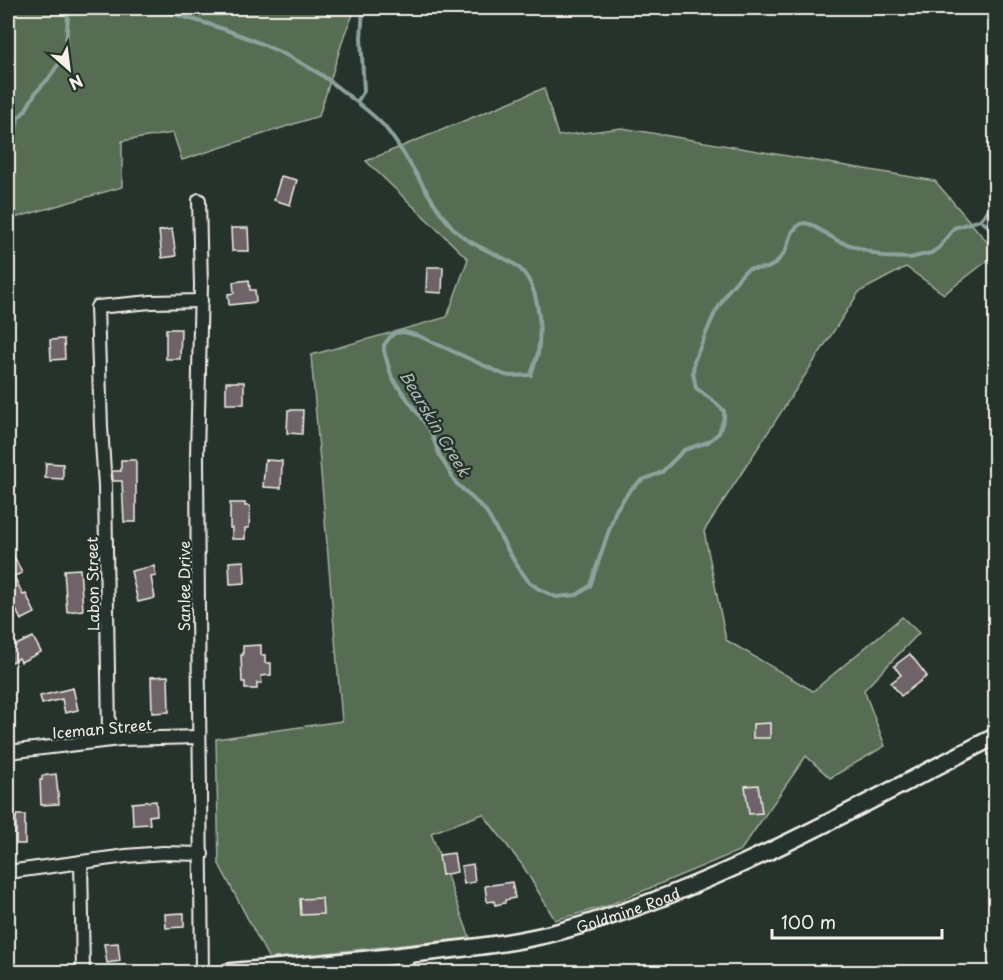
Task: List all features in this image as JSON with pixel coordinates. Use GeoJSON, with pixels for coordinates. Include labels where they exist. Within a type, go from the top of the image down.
{"type":"FeatureCollection","features":[{"type":"Feature","properties":{"kind":"main road","name":"Goldmine Road"},"geometry":{"type":"LineString","coordinates":[[228,972],[470,948],[559,932],[616,915],[766,852],[996,736]]}},
{"type":"Feature","properties":{"kind":"street","name":"Sanlee Drive"},"geometry":{"type":"LineString","coordinates":[[199,200],[201,301],[197,456],[202,972]]}},
{"type":"Feature","properties":{"kind":"street","name":"Labon Street"},"geometry":{"type":"LineString","coordinates":[[111,740],[109,733],[105,486],[97,307],[151,302],[201,301]]}},
{"type":"Feature","properties":{"kind":"street","name":"Iceman Street"},"geometry":{"type":"LineString","coordinates":[[8,752],[111,740],[199,737]]}},
{"type":"Feature","properties":{"kind":"street"},"geometry":{"type":"LineString","coordinates":[[8,872],[126,856],[163,853],[202,854]]}},
{"type":"Feature","properties":{"kind":"street"},"geometry":{"type":"LineString","coordinates":[[81,862],[83,972]]}},
{"type":"Feature","properties":{"kind":"street"},"geometry":{"type":"LineString","coordinates":[[405,955],[407,972]]}},
{"type":"Feature","properties":{"kind":"green space"},"geometry":{"type":"Polygon","coordinates":[[[8,8],[356,8],[345,33],[319,116],[182,160],[173,133],[122,141],[122,187],[8,220],[8,8]]]}},
{"type":"Feature","properties":{"kind":"green space"},"geometry":{"type":"Polygon","coordinates":[[[544,88],[558,136],[622,128],[935,181],[995,251],[995,255],[944,294],[906,267],[859,292],[704,531],[726,640],[813,691],[902,617],[919,633],[864,690],[885,746],[830,778],[806,756],[741,850],[607,906],[555,920],[523,866],[483,814],[431,833],[470,938],[269,959],[219,864],[216,739],[342,721],[311,355],[447,317],[468,259],[366,161],[544,88]]]}},
{"type":"Feature","properties":{"kind":"building"},"geometry":{"type":"Polygon","coordinates":[[[281,176],[297,180],[290,205],[274,200],[281,176]]]}},
{"type":"Feature","properties":{"kind":"building"},"geometry":{"type":"Polygon","coordinates":[[[231,228],[248,228],[249,251],[232,251],[231,228]]]}},
{"type":"Feature","properties":{"kind":"building"},"geometry":{"type":"Polygon","coordinates":[[[172,229],[176,256],[162,258],[159,231],[172,229]]]}},
{"type":"Feature","properties":{"kind":"building"},"geometry":{"type":"Polygon","coordinates":[[[427,267],[443,267],[442,293],[426,292],[427,267]]]}},
{"type":"Feature","properties":{"kind":"building"},"geometry":{"type":"Polygon","coordinates":[[[249,280],[250,290],[255,290],[256,302],[229,305],[228,294],[234,293],[233,282],[249,280]]]}},
{"type":"Feature","properties":{"kind":"building"},"geometry":{"type":"Polygon","coordinates":[[[166,329],[181,329],[180,359],[166,359],[166,329]]]}},
{"type":"Feature","properties":{"kind":"building"},"geometry":{"type":"Polygon","coordinates":[[[64,339],[65,359],[51,360],[50,340],[64,339]]]}},
{"type":"Feature","properties":{"kind":"building"},"geometry":{"type":"Polygon","coordinates":[[[226,382],[244,382],[244,404],[226,404],[226,382]]]}},
{"type":"Feature","properties":{"kind":"building"},"geometry":{"type":"Polygon","coordinates":[[[288,410],[303,410],[302,434],[287,433],[288,410]]]}},
{"type":"Feature","properties":{"kind":"building"},"geometry":{"type":"Polygon","coordinates":[[[121,460],[136,460],[136,522],[124,522],[122,481],[113,481],[112,471],[121,471],[121,460]]]}},
{"type":"Feature","properties":{"kind":"building"},"geometry":{"type":"Polygon","coordinates":[[[265,460],[282,461],[281,488],[263,487],[265,460]]]}},
{"type":"Feature","properties":{"kind":"building"},"geometry":{"type":"Polygon","coordinates":[[[46,463],[63,464],[63,479],[45,478],[46,463]]]}},
{"type":"Feature","properties":{"kind":"building"},"geometry":{"type":"Polygon","coordinates":[[[230,503],[245,503],[245,506],[250,506],[249,528],[245,528],[245,539],[232,539],[230,503]]]}},
{"type":"Feature","properties":{"kind":"building"},"geometry":{"type":"Polygon","coordinates":[[[8,543],[22,573],[14,576],[35,613],[21,620],[12,601],[8,603],[8,543]]]}},
{"type":"Feature","properties":{"kind":"building"},"geometry":{"type":"Polygon","coordinates":[[[244,561],[245,583],[230,584],[229,562],[244,561]]]}},
{"type":"Feature","properties":{"kind":"building"},"geometry":{"type":"Polygon","coordinates":[[[154,566],[156,576],[151,577],[155,598],[138,602],[131,571],[154,566]]]}},
{"type":"Feature","properties":{"kind":"building"},"geometry":{"type":"Polygon","coordinates":[[[80,569],[83,610],[67,612],[64,570],[80,569]]]}},
{"type":"Feature","properties":{"kind":"building"},"geometry":{"type":"Polygon","coordinates":[[[8,634],[14,646],[33,637],[41,652],[21,662],[19,658],[8,664],[8,634]]]}},
{"type":"Feature","properties":{"kind":"building"},"geometry":{"type":"Polygon","coordinates":[[[261,645],[261,655],[265,655],[265,663],[271,663],[271,675],[261,676],[262,683],[257,683],[257,689],[245,689],[245,682],[242,682],[243,646],[261,645]]]}},
{"type":"Feature","properties":{"kind":"building"},"geometry":{"type":"Polygon","coordinates":[[[910,654],[927,676],[901,696],[891,683],[901,675],[894,666],[910,654]]]}},
{"type":"Feature","properties":{"kind":"building"},"geometry":{"type":"Polygon","coordinates":[[[168,676],[169,712],[152,713],[151,677],[168,676]]]}},
{"type":"Feature","properties":{"kind":"building"},"geometry":{"type":"Polygon","coordinates":[[[73,688],[78,710],[65,713],[62,699],[42,704],[40,696],[73,688]]]}},
{"type":"Feature","properties":{"kind":"building"},"geometry":{"type":"Polygon","coordinates":[[[770,723],[770,738],[753,738],[753,724],[770,723]]]}},
{"type":"Feature","properties":{"kind":"building"},"geometry":{"type":"Polygon","coordinates":[[[56,774],[59,804],[41,805],[40,780],[42,776],[56,774]]]}},
{"type":"Feature","properties":{"kind":"building"},"geometry":{"type":"Polygon","coordinates":[[[758,785],[762,813],[749,814],[745,786],[758,785]]]}},
{"type":"Feature","properties":{"kind":"building"},"geometry":{"type":"Polygon","coordinates":[[[156,801],[157,815],[149,816],[150,824],[133,825],[132,803],[156,801]]]}},
{"type":"Feature","properties":{"kind":"building"},"geometry":{"type":"Polygon","coordinates":[[[16,815],[25,815],[25,844],[16,844],[16,815]]]}},
{"type":"Feature","properties":{"kind":"building"},"geometry":{"type":"Polygon","coordinates":[[[454,853],[457,872],[442,875],[439,855],[454,853]]]}},
{"type":"Feature","properties":{"kind":"building"},"geometry":{"type":"Polygon","coordinates":[[[473,864],[475,882],[464,884],[461,866],[473,864]]]}},
{"type":"Feature","properties":{"kind":"building"},"geometry":{"type":"Polygon","coordinates":[[[512,882],[515,898],[495,905],[494,901],[487,902],[485,886],[512,882]]]}},
{"type":"Feature","properties":{"kind":"building"},"geometry":{"type":"Polygon","coordinates":[[[322,898],[323,914],[301,915],[300,899],[322,898]]]}},
{"type":"Feature","properties":{"kind":"building"},"geometry":{"type":"Polygon","coordinates":[[[184,913],[184,927],[166,928],[165,914],[184,913]]]}},
{"type":"Feature","properties":{"kind":"building"},"geometry":{"type":"Polygon","coordinates":[[[118,943],[120,961],[107,963],[104,944],[118,943]]]}},
{"type":"Feature","properties":{"kind":"waterway"},"geometry":{"type":"LineString","coordinates":[[8,156],[18,118],[61,60],[66,46],[68,15],[74,8]]}},
{"type":"Feature","properties":{"kind":"waterway","name":"Bearskin Creek"},"geometry":{"type":"LineString","coordinates":[[134,8],[146,12],[150,8],[238,34],[280,52],[320,74],[384,126],[434,204],[459,234],[521,269],[533,290],[539,316],[538,353],[531,375],[505,375],[419,336],[404,332],[395,333],[390,337],[384,345],[384,351],[392,378],[430,430],[440,456],[456,483],[485,510],[529,582],[556,597],[577,595],[590,586],[616,510],[630,490],[642,480],[662,472],[684,450],[708,442],[719,433],[724,411],[696,388],[693,373],[694,361],[714,315],[728,291],[744,272],[749,269],[768,268],[776,263],[785,252],[793,231],[800,224],[806,223],[838,241],[885,257],[910,258],[931,253],[939,248],[954,228],[980,220],[996,201]]}},
{"type":"Feature","properties":{"kind":"waterway"},"geometry":{"type":"LineString","coordinates":[[357,102],[364,91],[361,38],[363,8]]}},
{"type":"Feature","properties":{"kind":"waterway"},"geometry":{"type":"LineString","coordinates":[[980,220],[996,232]]}}]}
